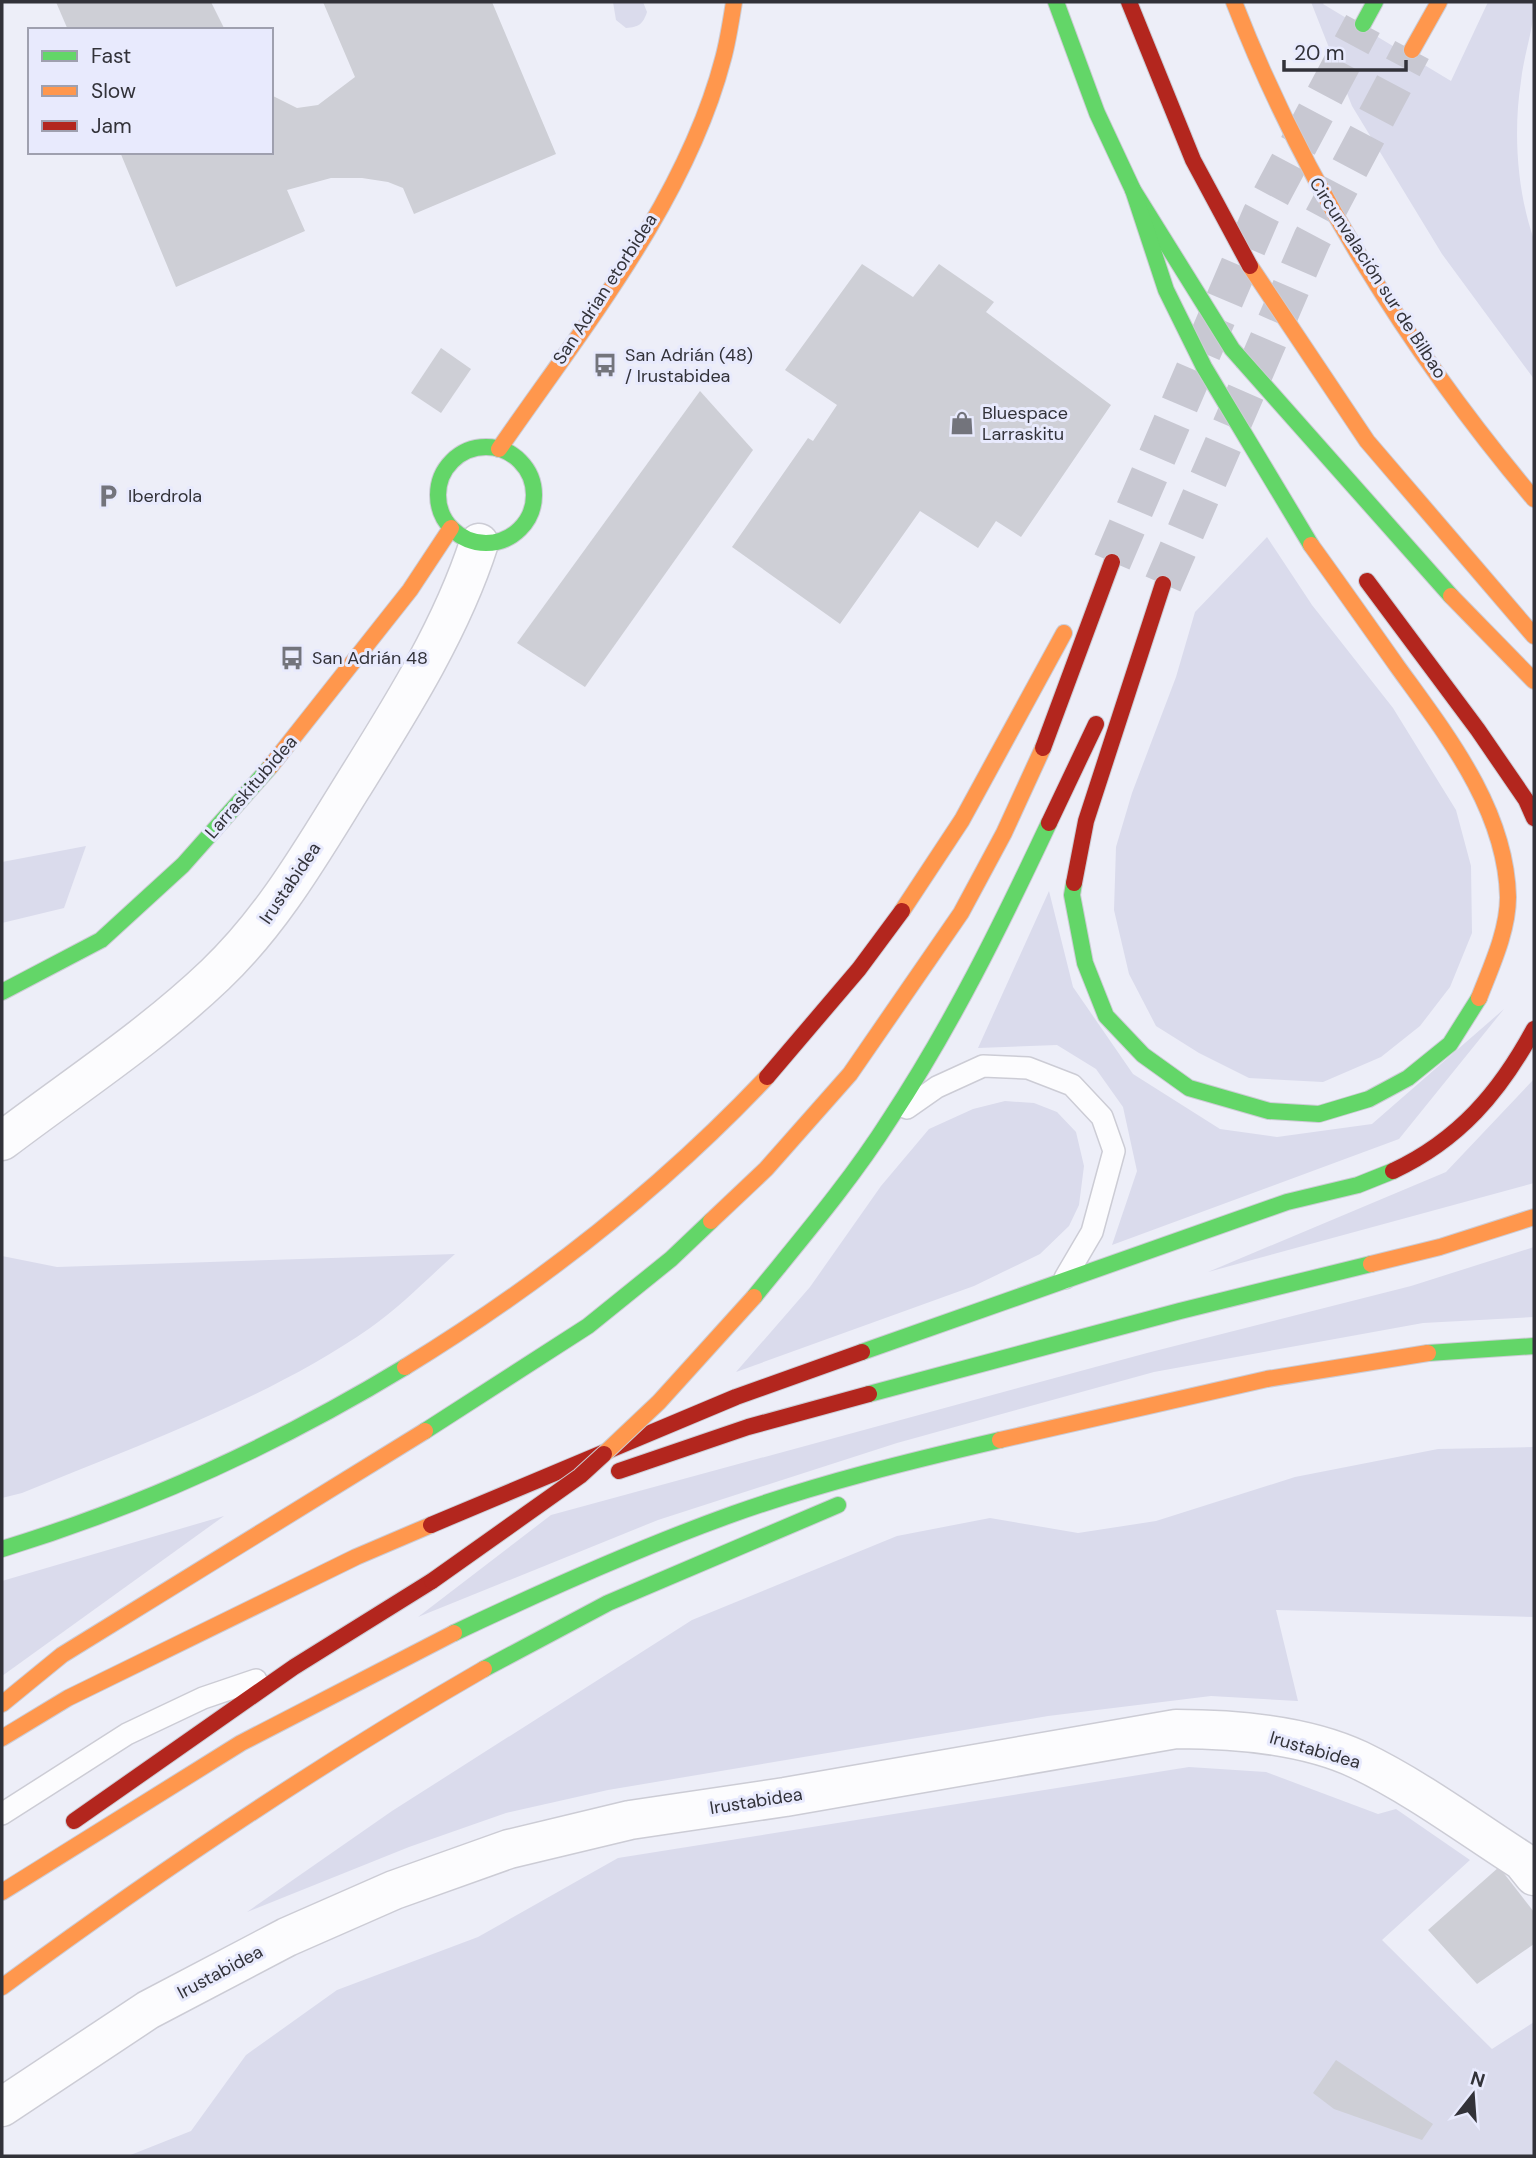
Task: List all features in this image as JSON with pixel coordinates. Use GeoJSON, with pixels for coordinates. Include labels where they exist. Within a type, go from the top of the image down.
{"type":"FeatureCollection","features":[{"type":"Feature","properties":{"kind":"main road","name":"San Adrian etorbidea"},"geometry":{"type":"LineString","coordinates":[[499,449],[645,233],[711,104],[734,2]]}},
{"type":"Feature","properties":{"kind":"main road"},"geometry":{"type":"LineString","coordinates":[[56,1835],[294,1667],[432,1581],[580,1476],[659,1402],[754,1297],[834,1197],[891,1119],[1016,894],[1163,584],[1086,821],[1072,895],[1085,963],[1107,1016],[1143,1055],[1189,1088],[1269,1111],[1319,1114],[1369,1100],[1408,1078],[1450,1044],[1477,1004],[1497,953],[1508,898],[1500,843],[1479,791],[1449,738],[1295,523],[1204,367],[1167,290],[1133,190],[1097,113],[1056,2]]}},
{"type":"Feature","properties":{"kind":"main road"},"geometry":{"type":"LineString","coordinates":[[1129,2],[1193,160],[1262,288],[1367,440],[1534,636]]}},
{"type":"Feature","properties":{"kind":"main road","name":"Circunvalación sur de Bilbao"},"geometry":{"type":"LineString","coordinates":[[1234,2],[1255,61],[1322,196],[1413,338],[1510,471],[1534,499]]}},
{"type":"Feature","properties":{"kind":"main road"},"geometry":{"type":"LineString","coordinates":[[1363,23],[1375,2]]}},
{"type":"Feature","properties":{"kind":"main road"},"geometry":{"type":"LineString","coordinates":[[1412,50],[1439,2]]}},
{"type":"Feature","properties":{"kind":"main road"},"geometry":{"type":"LineString","coordinates":[[1133,190],[1232,349],[1446,591],[1534,681]]}},
{"type":"Feature","properties":{"kind":"main road"},"geometry":{"type":"LineString","coordinates":[[1204,367],[1294,483]]}},
{"type":"Feature","properties":{"kind":"main road"},"geometry":{"type":"LineString","coordinates":[[499,449],[514,457],[526,469],[533,485],[531,511],[516,532],[492,543],[465,536],[439,506],[438,493],[445,471],[468,451],[499,449]]}},
{"type":"Feature","properties":{"kind":"main road","name":"Larraskitubidea"},"geometry":{"type":"LineString","coordinates":[[2,992],[101,940],[183,865],[263,776],[410,590],[465,536]]}},
{"type":"Feature","properties":{"kind":"main road"},"geometry":{"type":"LineString","coordinates":[[2,1549],[41,1538],[170,1489],[361,1394],[454,1338],[564,1265],[642,1203],[741,1108],[801,1043],[872,952],[926,878],[1003,748],[1073,614],[1112,562],[1039,758],[1004,833],[961,913],[850,1074],[766,1169],[671,1259],[588,1326],[421,1434],[62,1655],[2,1704]]}},
{"type":"Feature","properties":{"kind":"main road"},"geometry":{"type":"LineString","coordinates":[[1358,569],[1478,730],[1526,800],[1534,818]]}},
{"type":"Feature","properties":{"kind":"main road"},"geometry":{"type":"LineString","coordinates":[[2,1738],[68,1698],[355,1557],[736,1397],[1065,1278],[1287,1202],[1379,1178],[1431,1151],[1481,1113],[1513,1071],[1534,1029]]}},
{"type":"Feature","properties":{"kind":"main road"},"geometry":{"type":"LineString","coordinates":[[355,1557],[748,1427],[1180,1311],[1440,1247],[1534,1217]]}},
{"type":"Feature","properties":{"kind":"main road"},"geometry":{"type":"LineString","coordinates":[[2,1892],[272,1726],[468,1625],[695,1528],[820,1486],[1166,1401],[1324,1370],[1428,1354],[1534,1346]]}},
{"type":"Feature","properties":{"kind":"main road"},"geometry":{"type":"LineString","coordinates":[[887,1484],[985,1444]]}},
{"type":"Feature","properties":{"kind":"main road"},"geometry":{"type":"LineString","coordinates":[[2,1987],[73,1933],[287,1788],[536,1640],[688,1566],[851,1499]]}},
{"type":"Feature","properties":{"kind":"main road"},"geometry":{"type":"LineString","coordinates":[[2,1874],[23,1858]]}},
{"type":"Feature","properties":{"kind":"street","name":"Irustabidea"},"geometry":{"type":"LineString","coordinates":[[2,1141],[142,1038],[215,975],[266,920],[404,703],[464,584],[465,536]]}},
{"type":"Feature","properties":{"kind":"street","name":"Irustabidea"},"geometry":{"type":"LineString","coordinates":[[2,2107],[148,2010],[287,1937],[394,1890],[509,1849],[630,1820],[785,1797],[1177,1729],[1217,1729],[1288,1738],[1357,1759],[1416,1792],[1522,1861],[1534,1876]]}},
{"type":"Feature","properties":{"kind":"lane"},"geometry":{"type":"LineString","coordinates":[[891,1119],[937,1087],[983,1066],[1028,1068],[1072,1085],[1102,1117],[1114,1151],[1092,1232],[1065,1278]]}},
{"type":"Feature","properties":{"kind":"lane"},"geometry":{"type":"LineString","coordinates":[[2,1814],[127,1734],[203,1698],[294,1667]]}},
{"type":"Feature","properties":{"kind":"shaded area"},"geometry":{"type":"Polygon","coordinates":[[[613,2],[643,2],[647,12],[640,24],[626,28],[616,20],[613,2]]]}},
{"type":"Feature","properties":{"kind":"shaded area"},"geometry":{"type":"Polygon","coordinates":[[[1311,2],[1324,2],[1323,4],[1451,81],[1488,2],[1534,2],[1522,71],[1517,141],[1520,182],[1534,240],[1534,379],[1442,254],[1352,106],[1311,2]]]}},
{"type":"Feature","properties":{"kind":"shaded area"},"geometry":{"type":"Polygon","coordinates":[[[1267,537],[1312,605],[1393,708],[1456,810],[1471,866],[1472,933],[1450,987],[1420,1026],[1381,1057],[1323,1082],[1249,1078],[1199,1053],[1156,1026],[1129,974],[1114,910],[1116,847],[1132,793],[1176,677],[1195,612],[1267,537]]]}},
{"type":"Feature","properties":{"kind":"shaded area"},"geometry":{"type":"Polygon","coordinates":[[[86,846],[64,908],[2,923],[2,862],[86,846]]]}},
{"type":"Feature","properties":{"kind":"shaded area"},"geometry":{"type":"Polygon","coordinates":[[[1049,891],[1073,987],[1133,1074],[1220,1129],[1277,1137],[1372,1124],[1504,1009],[1399,1139],[1112,1245],[1137,1171],[1123,1107],[1096,1069],[1057,1045],[978,1048],[1049,891]]]}},
{"type":"Feature","properties":{"kind":"shaded area"},"geometry":{"type":"Polygon","coordinates":[[[1534,1079],[1534,1183],[1208,1272],[1446,1172],[1534,1079]]]}},
{"type":"Feature","properties":{"kind":"shaded area"},"geometry":{"type":"Polygon","coordinates":[[[1005,1101],[1034,1103],[1057,1112],[1076,1132],[1084,1166],[1079,1205],[1069,1226],[1040,1254],[974,1286],[736,1372],[810,1287],[881,1186],[929,1129],[973,1109],[1005,1101]]]}},
{"type":"Feature","properties":{"kind":"shaded area"},"geometry":{"type":"Polygon","coordinates":[[[1534,1247],[1534,1317],[1423,1323],[1154,1372],[897,1443],[658,1520],[418,1617],[551,1515],[1147,1353],[1411,1286],[1534,1247]]]}},
{"type":"Feature","properties":{"kind":"shaded area"},"geometry":{"type":"Polygon","coordinates":[[[455,1254],[381,1320],[289,1377],[155,1439],[22,1493],[2,1498],[2,1256],[57,1267],[455,1254]]]}},
{"type":"Feature","properties":{"kind":"shaded area"},"geometry":{"type":"Polygon","coordinates":[[[1534,1447],[1534,1617],[1276,1610],[1298,1701],[1211,1696],[1048,1716],[608,1790],[506,1813],[409,1847],[247,1912],[392,1811],[692,1620],[897,1536],[990,1518],[1078,1533],[1156,1521],[1295,1477],[1438,1449],[1534,1447]]]}},
{"type":"Feature","properties":{"kind":"shaded area"},"geometry":{"type":"Polygon","coordinates":[[[224,1516],[2,1676],[2,1581],[224,1516]]]}},
{"type":"Feature","properties":{"kind":"shaded area"},"geometry":{"type":"Polygon","coordinates":[[[1189,1767],[1266,1772],[1378,1814],[1396,1809],[1470,1860],[1382,1940],[1492,2049],[1534,2022],[1534,2156],[128,2156],[191,2131],[246,2055],[337,1990],[478,1937],[618,1858],[1189,1767]]]}},
{"type":"Feature","properties":{"kind":"building"},"geometry":{"type":"Polygon","coordinates":[[[56,2],[211,2],[224,28],[67,28],[56,2]]]}},
{"type":"Feature","properties":{"kind":"building"},"geometry":{"type":"Polygon","coordinates":[[[323,2],[492,2],[556,154],[414,214],[403,188],[388,182],[362,178],[331,178],[287,190],[305,231],[176,287],[121,154],[273,154],[273,96],[297,108],[318,105],[355,77],[323,2]]]}},
{"type":"Feature","properties":{"kind":"building","name":"Bluespace Larraskitu"},"geometry":{"type":"Polygon","coordinates":[[[862,264],[913,297],[939,264],[994,302],[986,312],[1111,405],[1021,537],[996,521],[978,548],[920,511],[840,624],[732,547],[808,438],[813,441],[837,405],[785,370],[862,264]]]}},
{"type":"Feature","properties":{"kind":"building"},"geometry":{"type":"Polygon","coordinates":[[[441,348],[471,369],[441,413],[411,393],[441,348]]]}},
{"type":"Feature","properties":{"kind":"building"},"geometry":{"type":"Polygon","coordinates":[[[700,391],[753,450],[585,687],[517,643],[700,391]]]}},
{"type":"Feature","properties":{"kind":"building"},"geometry":{"type":"Polygon","coordinates":[[[1499,1867],[1534,1912],[1534,1944],[1477,1984],[1428,1930],[1499,1867]]]}},
{"type":"Feature","properties":{"kind":"building"},"geometry":{"type":"Polygon","coordinates":[[[1336,2060],[1433,2124],[1422,2140],[1334,2109],[1313,2093],[1336,2060]]]}},
{"type":"Feature","properties":{"kind":"tunnel"},"geometry":{"type":"LineString","coordinates":[[1112,562],[1261,215],[1363,24]]}},
{"type":"Feature","properties":{"kind":"tunnel"},"geometry":{"type":"LineString","coordinates":[[1163,584],[1312,239],[1412,50]]}},
{"type":"Feature","properties":{"kind":"traffic: fast"},"geometry":{"type":"LineString","coordinates":[[1056,2],[1097,113],[1133,190],[1232,349],[1451,596]]}},
{"type":"Feature","properties":{"kind":"traffic: fast"},"geometry":{"type":"LineString","coordinates":[[1363,24],[1375,2]]}},
{"type":"Feature","properties":{"kind":"traffic: fast"},"geometry":{"type":"LineString","coordinates":[[1133,190],[1166,290],[1204,367],[1311,545]]}},
{"type":"Feature","properties":{"kind":"traffic: fast"},"geometry":{"type":"LineString","coordinates":[[486,447],[504,451],[520,461],[530,477],[534,495],[530,513],[520,529],[504,539],[486,543],[468,539],[452,529],[442,513],[438,495],[442,477],[452,461],[468,451],[486,447]]}},
{"type":"Feature","properties":{"kind":"traffic: fast"},"geometry":{"type":"LineString","coordinates":[[2,992],[101,940],[183,865],[270,767]]}},
{"type":"Feature","properties":{"kind":"traffic: fast"},"geometry":{"type":"LineString","coordinates":[[754,1297],[842,1188],[913,1083],[975,974],[1049,823]]}},
{"type":"Feature","properties":{"kind":"traffic: fast"},"geometry":{"type":"LineString","coordinates":[[1074,883],[1072,895],[1085,963],[1106,1016],[1143,1055],[1189,1088],[1269,1111],[1319,1114],[1369,1099],[1408,1078],[1450,1044],[1479,998]]}},
{"type":"Feature","properties":{"kind":"traffic: fast"},"geometry":{"type":"LineString","coordinates":[[862,1352],[1287,1202],[1358,1185],[1393,1171]]}},
{"type":"Feature","properties":{"kind":"traffic: fast"},"geometry":{"type":"LineString","coordinates":[[425,1431],[588,1326],[671,1259],[711,1221]]}},
{"type":"Feature","properties":{"kind":"traffic: fast"},"geometry":{"type":"LineString","coordinates":[[869,1394],[1180,1311],[1371,1264]]}},
{"type":"Feature","properties":{"kind":"traffic: fast"},"geometry":{"type":"LineString","coordinates":[[1428,1353],[1534,1346]]}},
{"type":"Feature","properties":{"kind":"traffic: fast"},"geometry":{"type":"LineString","coordinates":[[2,1549],[106,1513],[209,1470],[309,1421],[405,1367]]}},
{"type":"Feature","properties":{"kind":"traffic: fast"},"geometry":{"type":"LineString","coordinates":[[454,1633],[592,1570],[733,1514],[832,1482],[1000,1440]]}},
{"type":"Feature","properties":{"kind":"traffic: fast"},"geometry":{"type":"LineString","coordinates":[[484,1669],[608,1603],[838,1505]]}},
{"type":"Feature","properties":{"kind":"traffic: slow"},"geometry":{"type":"LineString","coordinates":[[499,449],[628,263],[684,163],[706,112],[725,52],[734,2]]}},
{"type":"Feature","properties":{"kind":"traffic: slow"},"geometry":{"type":"LineString","coordinates":[[1234,2],[1293,135],[1363,262],[1444,384],[1534,499]]}},
{"type":"Feature","properties":{"kind":"traffic: slow"},"geometry":{"type":"LineString","coordinates":[[1412,50],[1439,2]]}},
{"type":"Feature","properties":{"kind":"traffic: slow"},"geometry":{"type":"LineString","coordinates":[[1250,266],[1367,441],[1534,636]]}},
{"type":"Feature","properties":{"kind":"traffic: slow"},"geometry":{"type":"LineString","coordinates":[[270,767],[410,590],[451,528]]}},
{"type":"Feature","properties":{"kind":"traffic: slow"},"geometry":{"type":"LineString","coordinates":[[1311,545],[1435,718],[1470,774],[1497,833],[1505,865],[1507,910],[1498,949],[1479,998]]}},
{"type":"Feature","properties":{"kind":"traffic: slow"},"geometry":{"type":"LineString","coordinates":[[1451,596],[1534,681]]}},
{"type":"Feature","properties":{"kind":"traffic: slow"},"geometry":{"type":"LineString","coordinates":[[902,911],[962,820],[1064,633]]}},
{"type":"Feature","properties":{"kind":"traffic: slow"},"geometry":{"type":"LineString","coordinates":[[711,1221],[766,1169],[850,1074],[961,913],[1004,833],[1043,748]]}},
{"type":"Feature","properties":{"kind":"traffic: slow"},"geometry":{"type":"LineString","coordinates":[[405,1367],[503,1303],[596,1234],[684,1159],[767,1077]]}},
{"type":"Feature","properties":{"kind":"traffic: slow"},"geometry":{"type":"LineString","coordinates":[[1371,1264],[1440,1247],[1534,1217]]}},
{"type":"Feature","properties":{"kind":"traffic: slow"},"geometry":{"type":"LineString","coordinates":[[604,1454],[659,1402],[754,1297]]}},
{"type":"Feature","properties":{"kind":"traffic: slow"},"geometry":{"type":"LineString","coordinates":[[1000,1440],[1267,1379],[1428,1353]]}},
{"type":"Feature","properties":{"kind":"traffic: slow"},"geometry":{"type":"LineString","coordinates":[[2,1704],[62,1655],[425,1431]]}},
{"type":"Feature","properties":{"kind":"traffic: slow"},"geometry":{"type":"LineString","coordinates":[[2,1738],[68,1698],[356,1557],[431,1525]]}},
{"type":"Feature","properties":{"kind":"traffic: slow"},"geometry":{"type":"LineString","coordinates":[[2,1892],[241,1743],[454,1633]]}},
{"type":"Feature","properties":{"kind":"traffic: slow"},"geometry":{"type":"LineString","coordinates":[[2,1987],[238,1821],[360,1743],[484,1669]]}},
{"type":"Feature","properties":{"kind":"traffic: jam"},"geometry":{"type":"LineString","coordinates":[[1129,2],[1193,160],[1250,266]]}},
{"type":"Feature","properties":{"kind":"traffic: jam"},"geometry":{"type":"LineString","coordinates":[[1043,748],[1112,562]]}},
{"type":"Feature","properties":{"kind":"traffic: jam"},"geometry":{"type":"LineString","coordinates":[[1367,581],[1478,730],[1526,800],[1534,818]]}},
{"type":"Feature","properties":{"kind":"traffic: jam"},"geometry":{"type":"LineString","coordinates":[[1074,883],[1086,821],[1163,584]]}},
{"type":"Feature","properties":{"kind":"traffic: jam"},"geometry":{"type":"LineString","coordinates":[[1049,823],[1096,724]]}},
{"type":"Feature","properties":{"kind":"traffic: jam"},"geometry":{"type":"LineString","coordinates":[[767,1077],[859,969],[902,911]]}},
{"type":"Feature","properties":{"kind":"traffic: jam"},"geometry":{"type":"LineString","coordinates":[[1393,1171],[1438,1145],[1476,1112],[1507,1073],[1534,1029]]}},
{"type":"Feature","properties":{"kind":"traffic: jam"},"geometry":{"type":"LineString","coordinates":[[431,1525],[736,1397],[862,1352]]}},
{"type":"Feature","properties":{"kind":"traffic: jam"},"geometry":{"type":"LineString","coordinates":[[619,1471],[748,1427],[869,1394]]}},
{"type":"Feature","properties":{"kind":"traffic: jam"},"geometry":{"type":"LineString","coordinates":[[432,1581],[580,1476],[604,1454]]}},
{"type":"Feature","properties":{"kind":"traffic: jam"},"geometry":{"type":"LineString","coordinates":[[74,1821],[294,1667],[432,1581]]}},
{"type":"Feature","properties":{"kind":"place","name":"San Adrián (48) / Irustabidea"},"geometry":{"type":"Point","coordinates":[605,365]}},
{"type":"Feature","properties":{"kind":"place","name":"Bluespace Larraskitu"},"geometry":{"type":"Point","coordinates":[962,423]}},
{"type":"Feature","properties":{"kind":"place","name":"Iberdrola"},"geometry":{"type":"Point","coordinates":[108,496]}},
{"type":"Feature","properties":{"kind":"place","name":"San Adrián 48"},"geometry":{"type":"Point","coordinates":[292,658]}}]}
